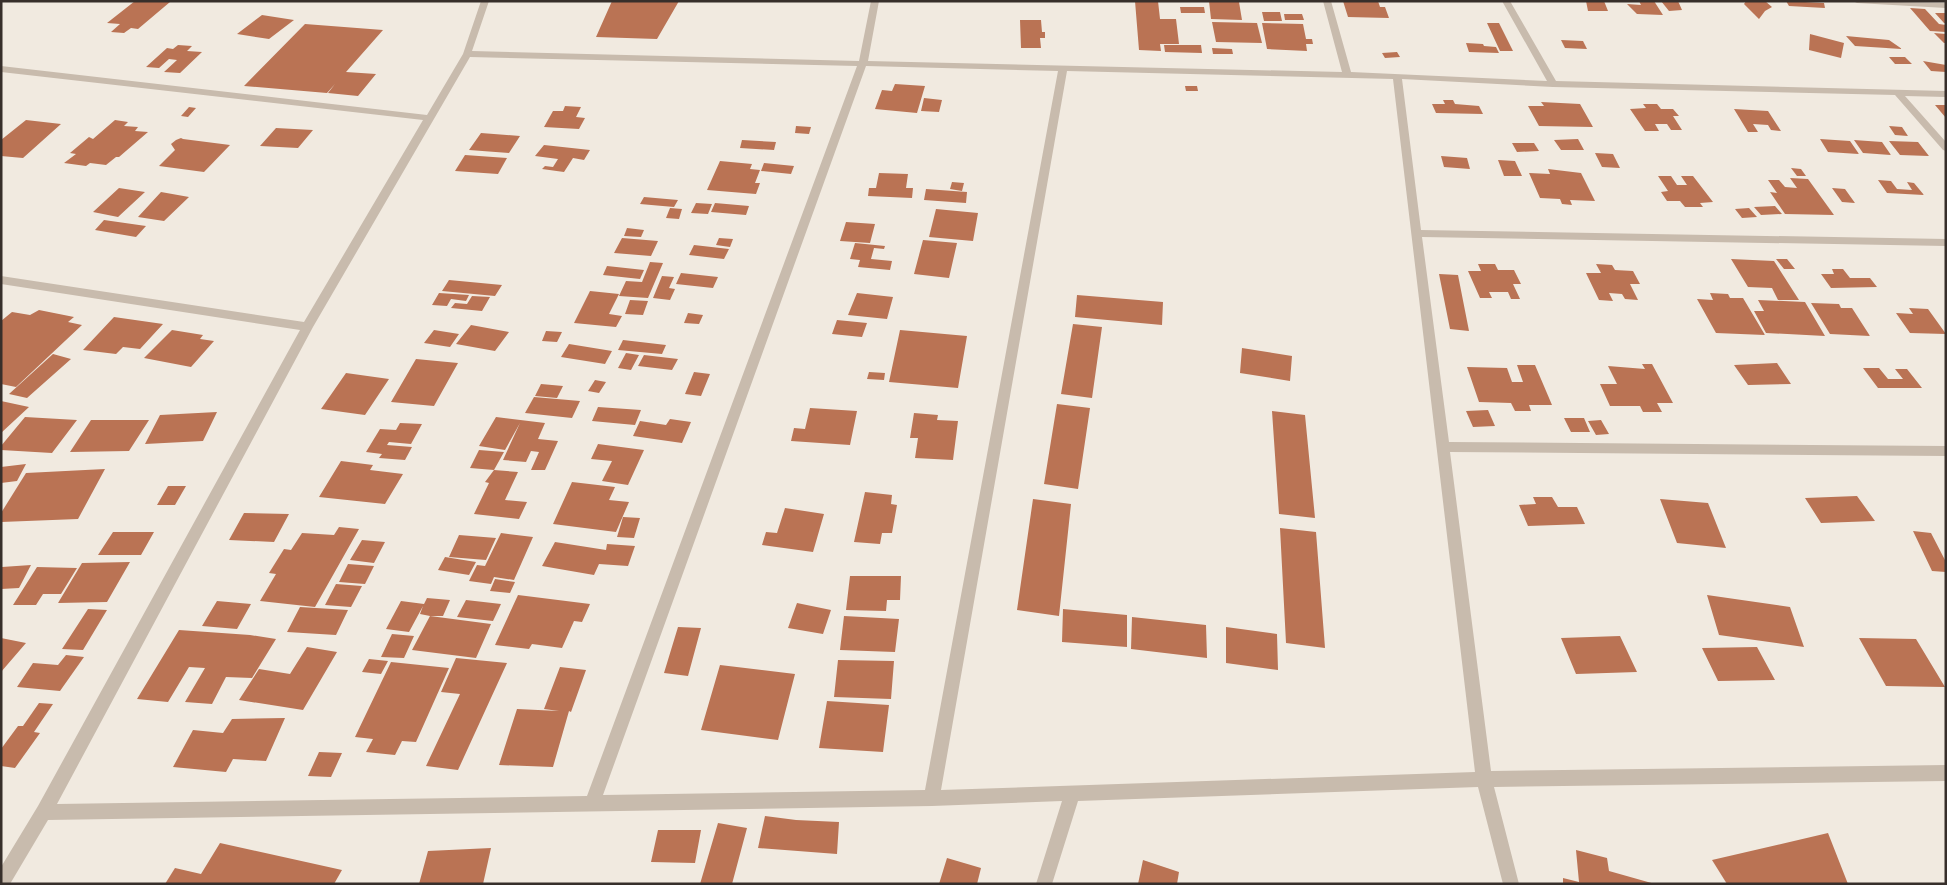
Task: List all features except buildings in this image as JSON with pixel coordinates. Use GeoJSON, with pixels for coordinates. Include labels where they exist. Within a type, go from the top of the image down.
{"type":"FeatureCollection","features":[{"type":"Feature","properties":{"kind":"street"},"geometry":{"type":"LineString","coordinates":[[1,883],[44,812],[306,328],[467,54],[485,1]]}},
{"type":"Feature","properties":{"kind":"street"},"geometry":{"type":"LineString","coordinates":[[592,803],[863,64],[876,1]]}},
{"type":"Feature","properties":{"kind":"street"},"geometry":{"type":"LineString","coordinates":[[1327,1],[1347,75]]}},
{"type":"Feature","properties":{"kind":"street"},"geometry":{"type":"LineString","coordinates":[[1506,1],[1553,84]]}},
{"type":"Feature","properties":{"kind":"street"},"geometry":{"type":"LineString","coordinates":[[1857,1],[1946,6]]}},
{"type":"Feature","properties":{"kind":"street"},"geometry":{"type":"LineString","coordinates":[[467,54],[1063,70],[1397,76],[1553,84],[1946,94]]}},
{"type":"Feature","properties":{"kind":"street"},"geometry":{"type":"LineString","coordinates":[[1,69],[428,118]]}},
{"type":"Feature","properties":{"kind":"street"},"geometry":{"type":"LineString","coordinates":[[932,798],[1063,70]]}},
{"type":"Feature","properties":{"kind":"street"},"geometry":{"type":"LineString","coordinates":[[1397,76],[1484,779],[1511,884]]}},
{"type":"Feature","properties":{"kind":"street"},"geometry":{"type":"LineString","coordinates":[[1898,93],[1946,148]]}},
{"type":"Feature","properties":{"kind":"street"},"geometry":{"type":"LineString","coordinates":[[1416,233],[1946,243]]}},
{"type":"Feature","properties":{"kind":"street"},"geometry":{"type":"LineString","coordinates":[[1,280],[306,328]]}},
{"type":"Feature","properties":{"kind":"street"},"geometry":{"type":"LineString","coordinates":[[1442,447],[1946,451]]}},
{"type":"Feature","properties":{"kind":"street"},"geometry":{"type":"LineString","coordinates":[[44,812],[932,798],[1484,779],[1946,772]]}},
{"type":"Feature","properties":{"kind":"street"},"geometry":{"type":"LineString","coordinates":[[1044,884],[1073,792]]}}]}
